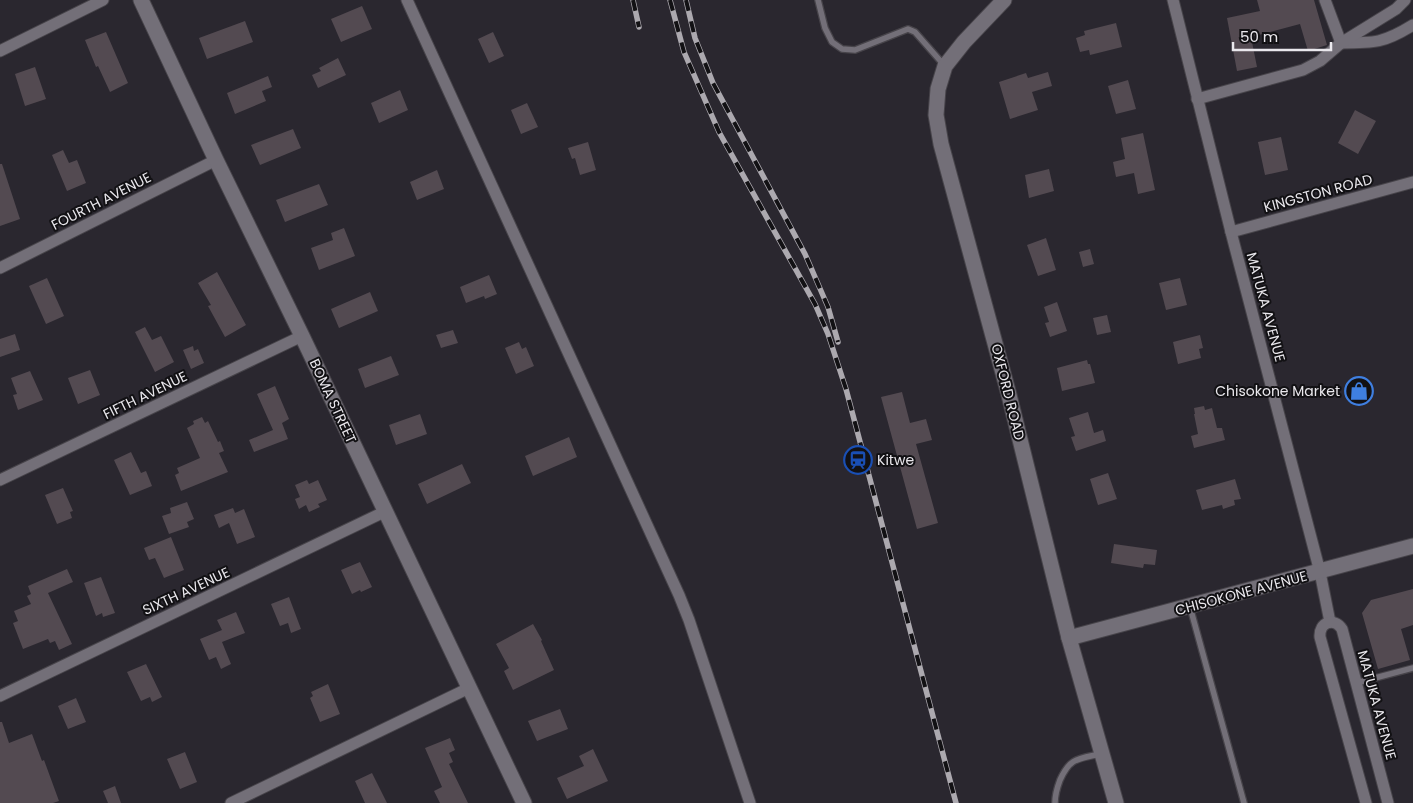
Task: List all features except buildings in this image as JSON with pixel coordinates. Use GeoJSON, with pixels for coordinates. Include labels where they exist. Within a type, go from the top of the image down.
{"type":"FeatureCollection","features":[{"type":"Feature","properties":{"kind":"street"},"geometry":{"type":"LineString","coordinates":[[0,51],[103,0]]}},
{"type":"Feature","properties":{"kind":"street","name":"BOMA STREET"},"geometry":{"type":"LineString","coordinates":[[141,0],[524,803]]}},
{"type":"Feature","properties":{"kind":"street"},"geometry":{"type":"LineString","coordinates":[[407,0],[679,595],[750,803]]}},
{"type":"Feature","properties":{"kind":"street","name":"OXFORD ROAD"},"geometry":{"type":"LineString","coordinates":[[1004,0],[964,42],[945,66],[938,90],[936,115],[942,144],[1009,395],[1069,638],[1116,803]]}},
{"type":"Feature","properties":{"kind":"street","name":"MATUKA AVENUE"},"geometry":{"type":"LineString","coordinates":[[1173,0],[1231,232],[1320,572],[1330,622],[1338,623],[1342,629],[1388,803]]}},
{"type":"Feature","properties":{"kind":"street"},"geometry":{"type":"LineString","coordinates":[[1325,0],[1341,43]]}},
{"type":"Feature","properties":{"kind":"street"},"geometry":{"type":"LineString","coordinates":[[1198,99],[1303,70],[1320,61],[1341,43],[1396,9],[1405,0]]}},
{"type":"Feature","properties":{"kind":"street"},"geometry":{"type":"LineString","coordinates":[[1341,43],[1375,43],[1391,38],[1413,24]]}},
{"type":"Feature","properties":{"kind":"street","name":"FOURTH AVENUE"},"geometry":{"type":"LineString","coordinates":[[0,268],[216,160]]}},
{"type":"Feature","properties":{"kind":"street","name":"KINGSTON ROAD"},"geometry":{"type":"LineString","coordinates":[[1231,232],[1413,182]]}},
{"type":"Feature","properties":{"kind":"street","name":"FIFTH AVENUE"},"geometry":{"type":"LineString","coordinates":[[0,480],[302,336]]}},
{"type":"Feature","properties":{"kind":"street","name":"SIXTH AVENUE"},"geometry":{"type":"LineString","coordinates":[[0,696],[384,512]]}},
{"type":"Feature","properties":{"kind":"street","name":"CHISOKONE AVENUE"},"geometry":{"type":"LineString","coordinates":[[1069,638],[1413,546]]}},
{"type":"Feature","properties":{"kind":"street"},"geometry":{"type":"LineString","coordinates":[[1330,622],[1320,629],[1320,637],[1366,803]]}},
{"type":"Feature","properties":{"kind":"street"},"geometry":{"type":"LineString","coordinates":[[231,803],[469,688]]}},
{"type":"Feature","properties":{"kind":"lane"},"geometry":{"type":"LineString","coordinates":[[818,0],[825,28],[832,42],[842,49],[855,50],[908,29],[916,32],[945,66]]}},
{"type":"Feature","properties":{"kind":"lane"},"geometry":{"type":"LineString","coordinates":[[1190,607],[1244,803]]}},
{"type":"Feature","properties":{"kind":"lane"},"geometry":{"type":"LineString","coordinates":[[1356,683],[1413,668]]}},
{"type":"Feature","properties":{"kind":"lane"},"geometry":{"type":"LineString","coordinates":[[1055,803],[1056,792],[1066,766],[1079,758],[1101,753]]}},
{"type":"Feature","properties":{"kind":"railway"},"geometry":{"type":"LineString","coordinates":[[633,0],[639,27]]}},
{"type":"Feature","properties":{"kind":"railway"},"geometry":{"type":"LineString","coordinates":[[670,0],[684,52],[719,132],[815,304],[828,334],[846,389],[956,803]]}},
{"type":"Feature","properties":{"kind":"railway"},"geometry":{"type":"LineString","coordinates":[[686,0],[695,38],[713,83],[805,254],[828,307],[838,342]]}},
{"type":"Feature","properties":{"kind":"place","name":"Chisokone Market"},"geometry":{"type":"Point","coordinates":[1359,391]}},
{"type":"Feature","properties":{"kind":"place","name":"Kitwe"},"geometry":{"type":"Point","coordinates":[858,460]}}]}
